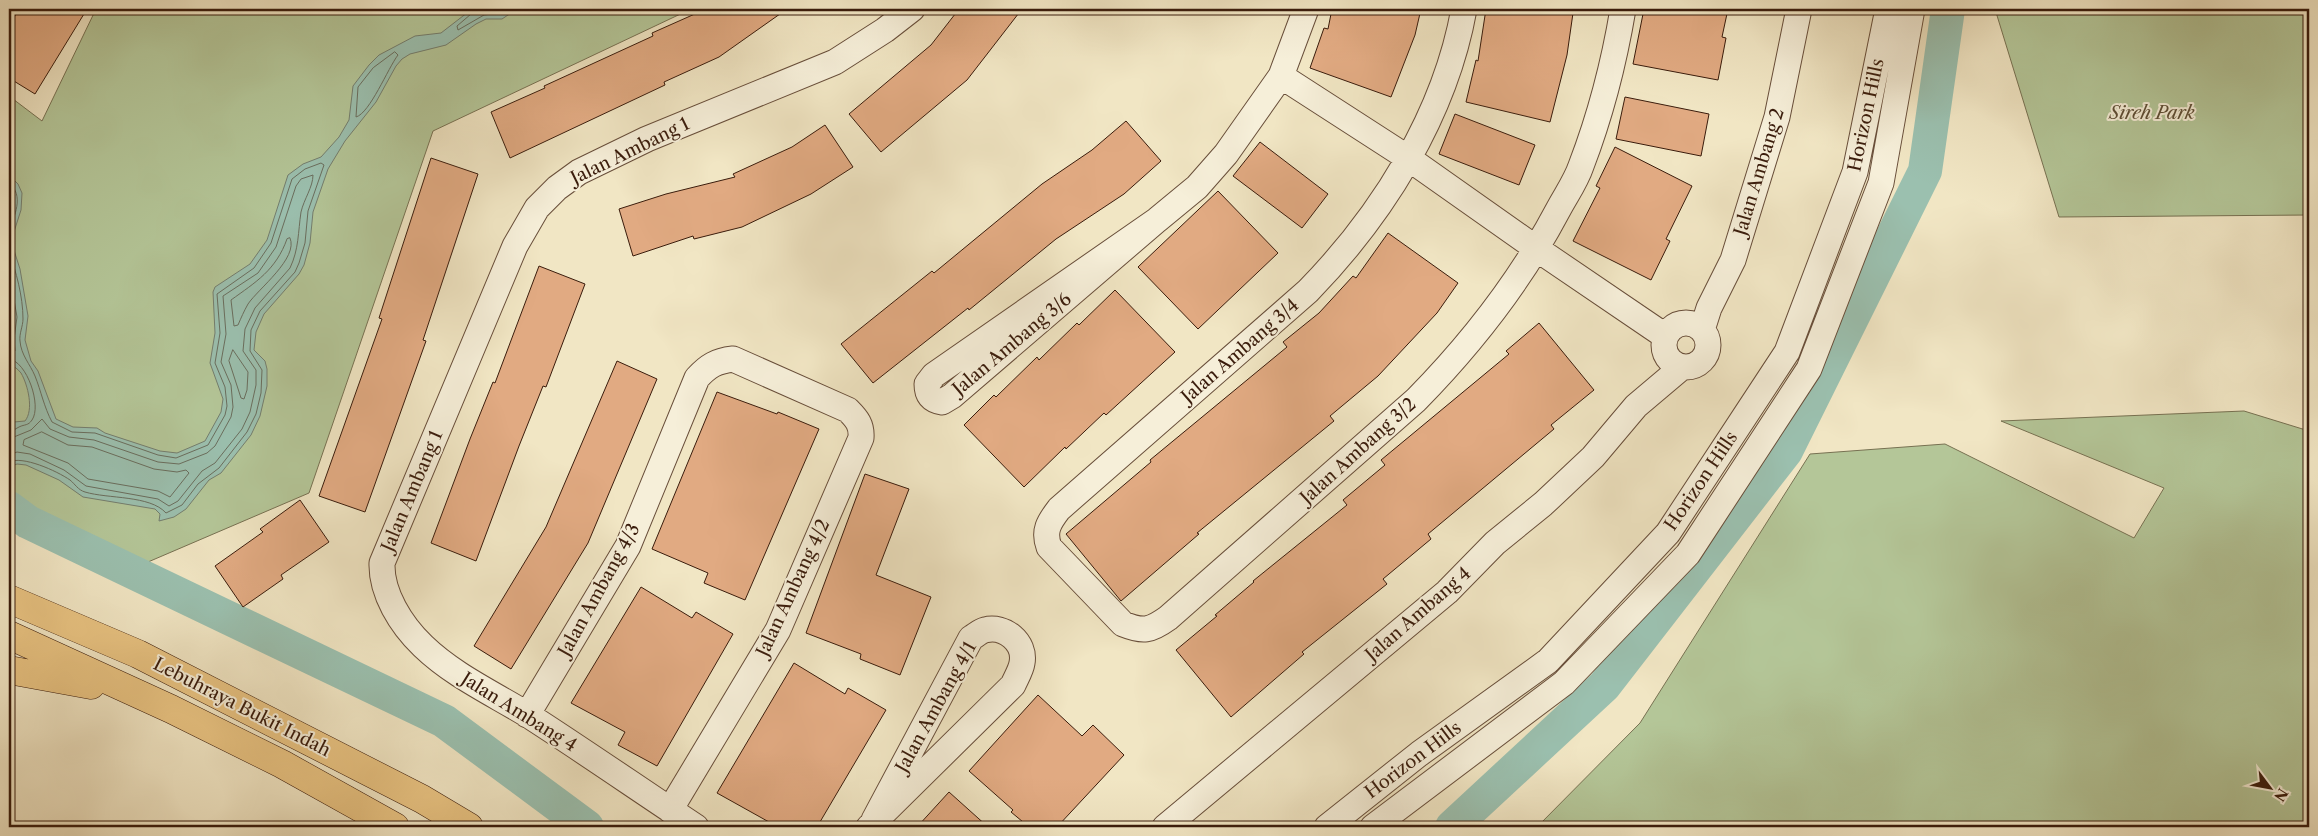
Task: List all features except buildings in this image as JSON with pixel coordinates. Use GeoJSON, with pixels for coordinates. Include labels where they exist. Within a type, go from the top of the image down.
{"type":"FeatureCollection","features":[{"type":"Feature","properties":{"kind":"highway"},"geometry":{"type":"LineString","coordinates":[[9,582],[138,654]]}},
{"type":"Feature","properties":{"kind":"highway","name":"Lebuhraya Bukit Indah"},"geometry":{"type":"LineString","coordinates":[[9,599],[138,654],[422,799],[469,827]]}},
{"type":"Feature","properties":{"kind":"highway","name":"Lebuhraya Bukit Indah"},"geometry":{"type":"LineString","coordinates":[[9,635],[171,709],[282,764],[395,827]]}},
{"type":"Feature","properties":{"kind":"highway"},"geometry":{"type":"LineString","coordinates":[[9,670],[71,680],[171,709]]}},
{"type":"Feature","properties":{"kind":"street","name":"Jalan Ambang 1"},"geometry":{"type":"LineString","coordinates":[[382,563],[515,246],[538,208],[557,188],[579,172],[646,139],[834,62],[885,30],[912,9]]}},
{"type":"Feature","properties":{"kind":"street","name":"Jalan Ambang 3/6"},"geometry":{"type":"LineString","coordinates":[[1157,220],[934,375],[927,384],[927,394],[934,400],[942,402],[952,396],[1197,187],[1226,154],[1281,76],[1306,9]]}},
{"type":"Feature","properties":{"kind":"street","name":"Jalan Ambang 3/4"},"geometry":{"type":"LineString","coordinates":[[1154,628],[1137,629],[1123,624],[1050,547],[1046,537],[1048,522],[1059,509],[1308,291],[1339,260],[1369,221],[1408,158],[1436,103],[1458,41],[1464,9]]}},
{"type":"Feature","properties":{"kind":"street","name":"Jalan Ambang 3/2"},"geometry":{"type":"LineString","coordinates":[[1154,628],[1168,618],[1422,393],[1449,366],[1482,328],[1537,250],[1581,168],[1612,71],[1624,9]]}},
{"type":"Feature","properties":{"kind":"street","name":"Jalan Ambang 2"},"geometry":{"type":"LineString","coordinates":[[1702,330],[1709,308],[1733,260],[1777,118],[1799,9]]}},
{"type":"Feature","properties":{"kind":"street","name":"Horizon Hills"},"geometry":{"type":"LineString","coordinates":[[1327,827],[1419,754],[1548,661],[1668,533],[1787,352],[1855,172],[1888,9]]}},
{"type":"Feature","properties":{"kind":"street","name":"Horizon Hills"},"geometry":{"type":"LineString","coordinates":[[1373,827],[1564,683],[1688,554],[1809,369],[1881,183],[1912,9]]}},
{"type":"Feature","properties":{"kind":"street"},"geometry":{"type":"LineString","coordinates":[[1281,76],[1408,158],[1537,250],[1665,336]]}},
{"type":"Feature","properties":{"kind":"street"},"geometry":{"type":"LineString","coordinates":[[1690,323],[1702,330],[1708,343],[1705,357],[1695,366],[1681,368],[1669,361],[1665,356],[1663,349],[1665,336],[1675,325],[1690,323]]}},
{"type":"Feature","properties":{"kind":"street","name":"Jalan Ambang 4/2"},"geometry":{"type":"LineString","coordinates":[[670,810],[778,630],[861,438],[862,430],[857,419],[848,410],[733,360],[719,361],[707,367],[697,378]]}},
{"type":"Feature","properties":{"kind":"street","name":"Jalan Ambang 4"},"geometry":{"type":"LineString","coordinates":[[1165,827],[1447,592],[1495,543],[1544,504],[1586,464],[1636,406],[1681,368]]}},
{"type":"Feature","properties":{"kind":"street","name":"Jalan Ambang 4/3"},"geometry":{"type":"LineString","coordinates":[[527,715],[628,546],[697,378]]}},
{"type":"Feature","properties":{"kind":"street","name":"Jalan Ambang 4"},"geometry":{"type":"LineString","coordinates":[[382,563],[382,578],[389,596],[403,623],[422,646],[449,668],[527,715],[696,827]]}},
{"type":"Feature","properties":{"kind":"street","name":"Jalan Ambang 4/1"},"geometry":{"type":"LineString","coordinates":[[998,629],[1013,636],[1021,648],[1022,663],[1012,685],[871,824],[971,638],[984,630],[998,629]]}},
{"type":"Feature","properties":{"kind":"green space"},"geometry":{"type":"Polygon","coordinates":[[[96,9],[691,9],[433,131],[309,493],[141,565],[9,504],[9,96],[42,121],[96,9]]]}},
{"type":"Feature","properties":{"kind":"green space","name":"Sireh Park"},"geometry":{"type":"Polygon","coordinates":[[[1995,9],[2309,9],[2309,215],[2059,217],[1995,9]]]}},
{"type":"Feature","properties":{"kind":"green space"},"geometry":{"type":"Polygon","coordinates":[[[2244,411],[2309,431],[2309,827],[1537,827],[1640,723],[1810,454],[1945,444],[2134,538],[2164,488],[2001,421],[2244,411]]]}},
{"type":"Feature","properties":{"kind":"water"},"geometry":{"type":"Polygon","coordinates":[[[472,9],[517,9],[502,19],[486,19],[476,24],[446,45],[410,54],[402,59],[396,66],[376,102],[345,141],[328,169],[313,212],[310,243],[304,265],[299,274],[264,314],[256,332],[254,350],[265,361],[267,369],[267,386],[260,416],[251,435],[221,473],[209,480],[186,509],[174,517],[159,521],[160,514],[155,509],[83,497],[59,480],[26,465],[17,464],[9,467],[9,431],[14,422],[25,421],[30,404],[24,378],[9,362],[9,175],[18,184],[22,193],[21,210],[11,241],[20,269],[28,316],[25,340],[31,361],[38,371],[56,419],[73,427],[97,428],[105,433],[160,451],[177,453],[205,441],[221,412],[223,399],[210,363],[215,333],[213,292],[215,287],[250,264],[267,240],[288,175],[303,164],[321,157],[339,137],[349,120],[353,86],[379,55],[415,36],[441,33],[472,9]]]}},
{"type":"Feature","properties":{"kind":"waterway"},"geometry":{"type":"LineString","coordinates":[[1452,827],[1604,686],[1786,451],[1925,171],[1948,9]]}},
{"type":"Feature","properties":{"kind":"waterway"},"geometry":{"type":"LineString","coordinates":[[9,508],[28,522],[444,721],[587,827]]}}]}
